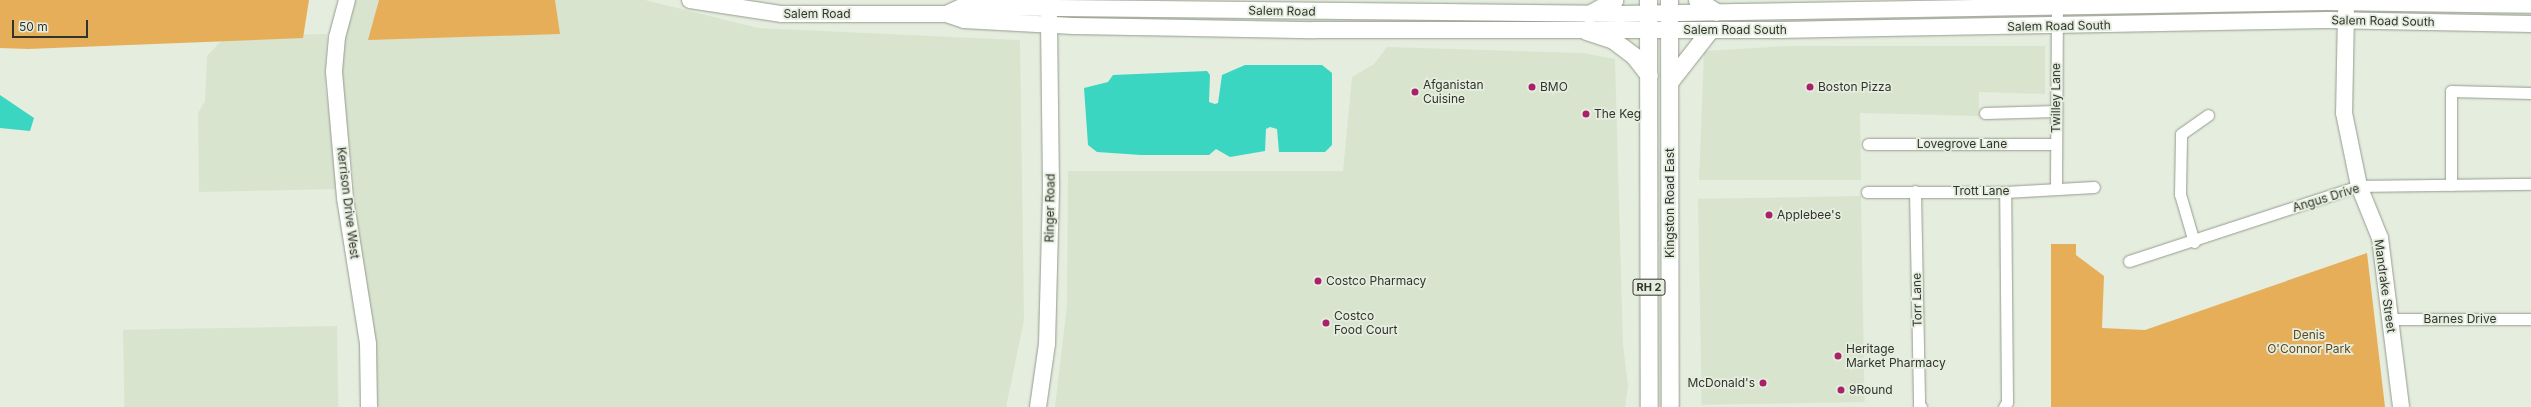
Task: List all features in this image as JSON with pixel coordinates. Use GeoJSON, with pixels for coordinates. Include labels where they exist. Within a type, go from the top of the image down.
{"type":"FeatureCollection","features":[{"type":"Feature","properties":{"kind":"main road","name":"Kerrison Drive West"},"geometry":{"type":"LineString","coordinates":[[346,0],[337,37],[334,72],[345,198],[368,344],[369,407]]}},
{"type":"Feature","properties":{"kind":"main road","name":"Salem Road"},"geometry":{"type":"LineString","coordinates":[[690,0],[782,14],[946,14],[964,20],[1048,25],[1314,30],[1588,22]]}},
{"type":"Feature","properties":{"kind":"main road"},"geometry":{"type":"LineString","coordinates":[[1696,0],[1716,12]]}},
{"type":"Feature","properties":{"kind":"main road","name":"Salem Road South"},"geometry":{"type":"LineString","coordinates":[[1617,7],[1669,7],[1716,12],[2347,1],[2531,5]]}},
{"type":"Feature","properties":{"kind":"main road","name":"Mandrake Street"},"geometry":{"type":"LineString","coordinates":[[2347,1],[2345,21],[2344,113],[2359,186],[2380,238],[2401,407]]}},
{"type":"Feature","properties":{"kind":"main road","name":"Kingston Road East"},"geometry":{"type":"LineString","coordinates":[[1648,6],[1649,407]]}},
{"type":"Feature","properties":{"kind":"main road","name":"Salem Road"},"geometry":{"type":"LineString","coordinates":[[946,14],[962,7],[1049,8],[1588,22]]}},
{"type":"Feature","properties":{"kind":"main road"},"geometry":{"type":"LineString","coordinates":[[1617,7],[1588,22],[1634,56],[1648,75]]}},
{"type":"Feature","properties":{"kind":"main road","name":"Kingston Road East"},"geometry":{"type":"LineString","coordinates":[[1669,7],[1670,407]]}},
{"type":"Feature","properties":{"kind":"main road","name":"Ringer Road"},"geometry":{"type":"LineString","coordinates":[[1038,407],[1047,344],[1051,195],[1049,8]]}},
{"type":"Feature","properties":{"kind":"main road","name":"Salem Road South"},"geometry":{"type":"LineString","coordinates":[[1588,22],[1648,30],[2057,26],[2345,21],[2531,24]]}},
{"type":"Feature","properties":{"kind":"main road"},"geometry":{"type":"LineString","coordinates":[[1670,81],[1710,30]]}},
{"type":"Feature","properties":{"kind":"street","name":"Twilley Lane"},"geometry":{"type":"LineString","coordinates":[[2056,189],[2057,7]]}},
{"type":"Feature","properties":{"kind":"street"},"geometry":{"type":"LineString","coordinates":[[2451,185],[2451,91],[2531,93]]}},
{"type":"Feature","properties":{"kind":"street"},"geometry":{"type":"LineString","coordinates":[[1985,113],[2056,111]]}},
{"type":"Feature","properties":{"kind":"street"},"geometry":{"type":"LineString","coordinates":[[2194,242],[2180,194],[2181,134],[2208,115]]}},
{"type":"Feature","properties":{"kind":"street","name":"Lovegrove Lane"},"geometry":{"type":"LineString","coordinates":[[1868,144],[2056,144]]}},
{"type":"Feature","properties":{"kind":"street","name":"Angus Drive"},"geometry":{"type":"LineString","coordinates":[[2129,261],[2194,242],[2359,186],[2531,184]]}},
{"type":"Feature","properties":{"kind":"street","name":"Trott Lane"},"geometry":{"type":"LineString","coordinates":[[1868,192],[2005,192],[2094,188]]}},
{"type":"Feature","properties":{"kind":"street","name":"Torr Lane"},"geometry":{"type":"LineString","coordinates":[[1915,191],[1919,406],[1921,407]]}},
{"type":"Feature","properties":{"kind":"street"},"geometry":{"type":"LineString","coordinates":[[2004,407],[2007,402],[2005,192]]}},
{"type":"Feature","properties":{"kind":"street","name":"Barnes Drive"},"geometry":{"type":"LineString","coordinates":[[2390,319],[2531,319]]}},
{"type":"Feature","properties":{"kind":"shaded area"},"geometry":{"type":"Polygon","coordinates":[[[355,0],[645,0],[758,28],[1020,40],[1024,320],[1006,407],[378,407],[341,67],[346,24],[355,0]]]}},
{"type":"Feature","properties":{"kind":"shaded area"},"geometry":{"type":"Polygon","coordinates":[[[327,34],[325,87],[340,189],[199,192],[198,113],[205,101],[207,56],[226,36],[327,34]]]}},
{"type":"Feature","properties":{"kind":"shaded area"},"geometry":{"type":"Polygon","coordinates":[[[1790,46],[2045,46],[2045,94],[1979,92],[1979,116],[1860,113],[1861,180],[1699,180],[1704,51],[1790,46]]]}},
{"type":"Feature","properties":{"kind":"shaded area"},"geometry":{"type":"Polygon","coordinates":[[[1387,47],[1583,53],[1615,59],[1623,345],[1628,385],[1625,407],[1055,407],[1067,305],[1068,171],[1343,171],[1352,77],[1374,64],[1387,47]]]}},
{"type":"Feature","properties":{"kind":"shaded area"},"geometry":{"type":"Polygon","coordinates":[[[1861,196],[1865,402],[1702,405],[1698,199],[1861,196]]]}},
{"type":"Feature","properties":{"kind":"shaded area"},"geometry":{"type":"Polygon","coordinates":[[[337,326],[338,407],[124,407],[123,330],[337,326]]]}},
{"type":"Feature","properties":{"kind":"green space"},"geometry":{"type":"Polygon","coordinates":[[[0,0],[309,0],[303,38],[28,49],[0,48],[0,0]]]}},
{"type":"Feature","properties":{"kind":"green space"},"geometry":{"type":"Polygon","coordinates":[[[379,0],[555,0],[560,34],[368,40],[379,0]]]}},
{"type":"Feature","properties":{"kind":"green space","name":"Denis O'Connor Park"},"geometry":{"type":"Polygon","coordinates":[[[2051,244],[2076,244],[2076,255],[2104,276],[2102,328],[2145,330],[2367,253],[2385,407],[2051,407],[2051,244]]]}},
{"type":"Feature","properties":{"kind":"water"},"geometry":{"type":"Polygon","coordinates":[[[1245,65],[1322,65],[1332,73],[1332,145],[1325,152],[1279,152],[1277,129],[1270,127],[1266,129],[1265,151],[1230,157],[1216,149],[1209,155],[1141,155],[1097,152],[1088,145],[1084,88],[1108,82],[1113,75],[1207,71],[1210,75],[1209,102],[1215,104],[1218,103],[1222,75],[1245,65]]]}},
{"type":"Feature","properties":{"kind":"water"},"geometry":{"type":"Polygon","coordinates":[[[0,95],[34,118],[30,131],[0,128],[0,95]]]}},
{"type":"Feature","properties":{"kind":"place","name":"BMO"},"geometry":{"type":"Point","coordinates":[1532,87]}},
{"type":"Feature","properties":{"kind":"place","name":"Boston Pizza"},"geometry":{"type":"Point","coordinates":[1810,87]}},
{"type":"Feature","properties":{"kind":"place","name":"Afganistan Cuisine"},"geometry":{"type":"Point","coordinates":[1415,92]}},
{"type":"Feature","properties":{"kind":"place","name":"The Keg"},"geometry":{"type":"Point","coordinates":[1586,114]}},
{"type":"Feature","properties":{"kind":"place","name":"Applebee's"},"geometry":{"type":"Point","coordinates":[1769,215]}},
{"type":"Feature","properties":{"kind":"place","name":"Costco Pharmacy"},"geometry":{"type":"Point","coordinates":[1318,281]}},
{"type":"Feature","properties":{"kind":"place","name":"Costco Food Court"},"geometry":{"type":"Point","coordinates":[1326,323]}},
{"type":"Feature","properties":{"kind":"place","name":"Heritage Market Pharmacy"},"geometry":{"type":"Point","coordinates":[1838,356]}},
{"type":"Feature","properties":{"kind":"place","name":"McDonald's"},"geometry":{"type":"Point","coordinates":[1763,383]}},
{"type":"Feature","properties":{"kind":"place","name":"9Round"},"geometry":{"type":"Point","coordinates":[1841,390]}}]}
